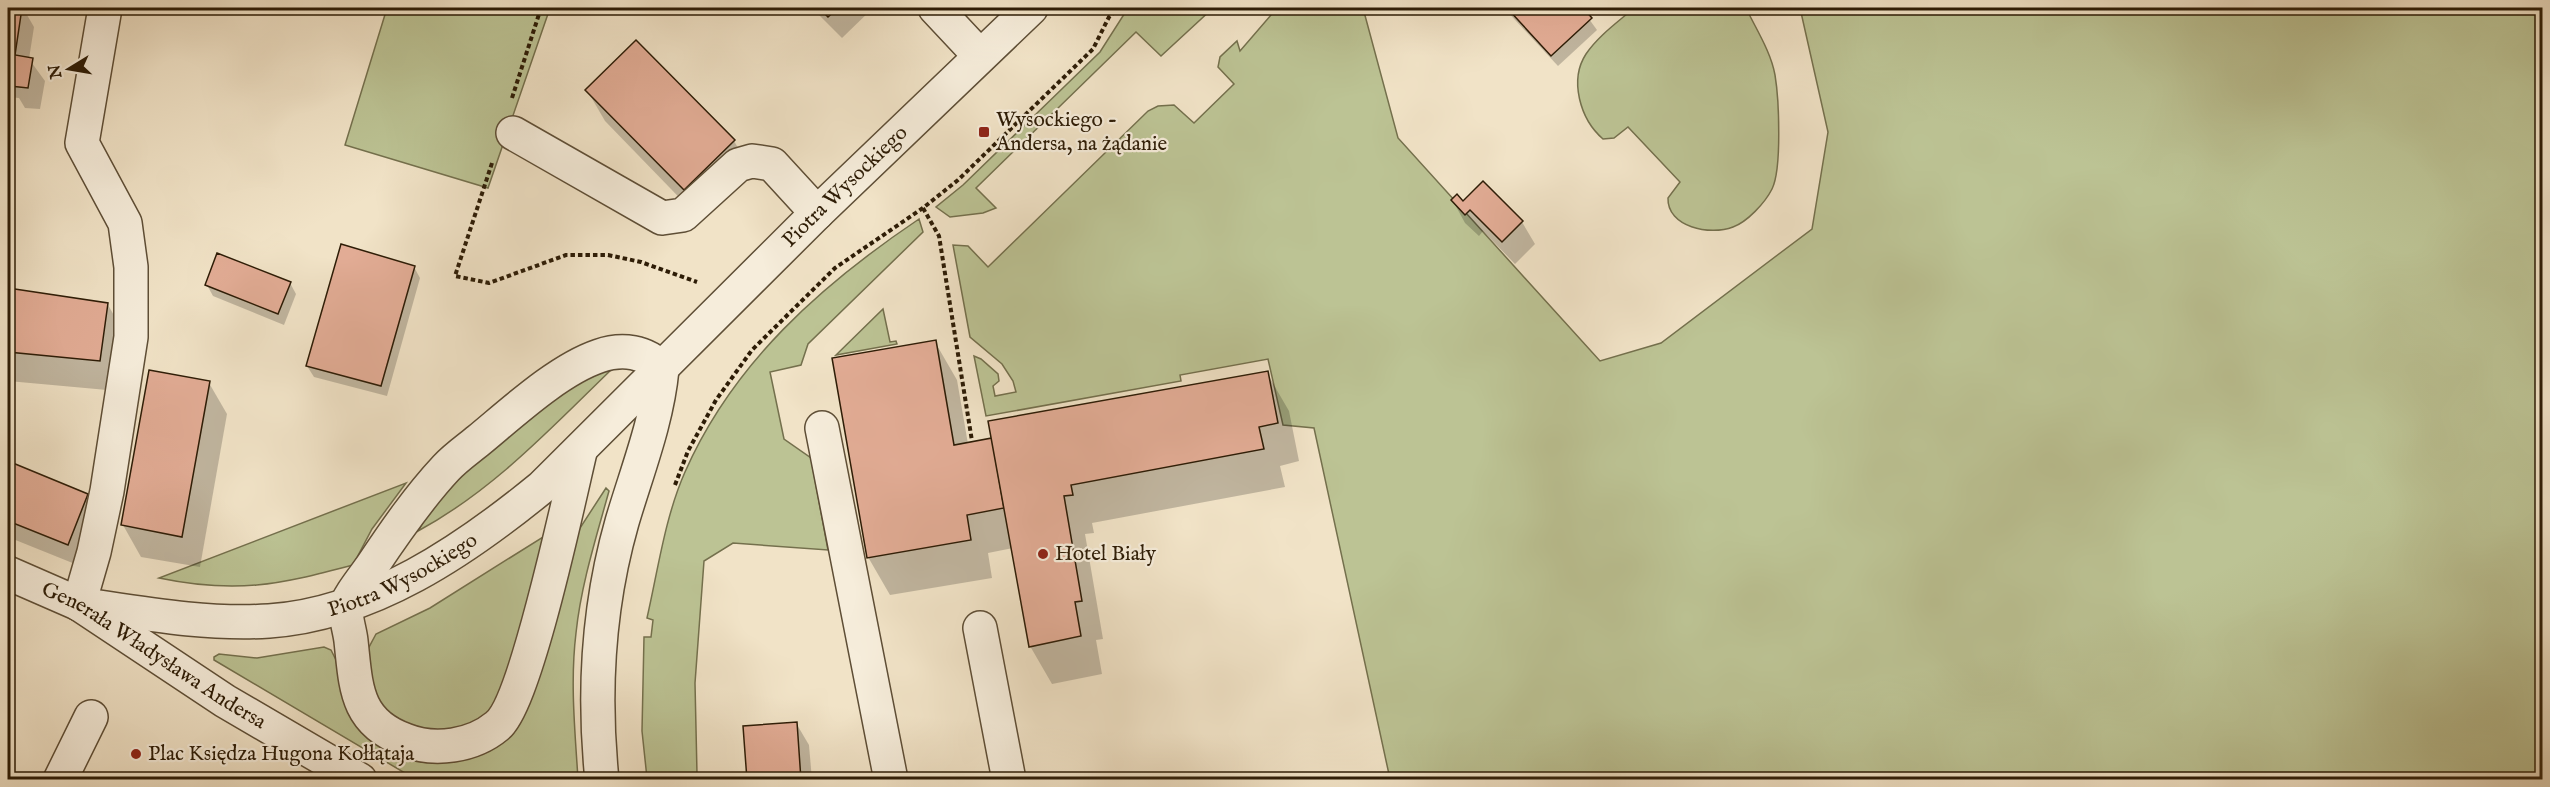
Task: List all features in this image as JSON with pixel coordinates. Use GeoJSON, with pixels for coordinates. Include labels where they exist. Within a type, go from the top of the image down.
{"type":"FeatureCollection","features":[{"type":"Feature","properties":{"kind":"street"},"geometry":{"type":"LineString","coordinates":[[79,604],[94,552],[107,491],[131,337],[131,267],[125,223],[82,143],[105,8]]}},
{"type":"Feature","properties":{"kind":"street"},"geometry":{"type":"LineString","coordinates":[[935,8],[980,56]]}},
{"type":"Feature","properties":{"kind":"street","name":"Piotra Wysockiego"},"geometry":{"type":"LineString","coordinates":[[79,604],[167,617],[269,621],[346,606],[380,592],[448,555],[513,511],[580,452],[817,213],[1031,8]]}},
{"type":"Feature","properties":{"kind":"street"},"geometry":{"type":"LineString","coordinates":[[506,131],[662,218],[683,215],[738,165],[752,161],[772,164],[817,213]]}},
{"type":"Feature","properties":{"kind":"street"},"geometry":{"type":"LineString","coordinates":[[580,452],[552,572],[516,695],[503,722],[483,738],[457,744],[433,746],[408,742],[390,734],[376,723],[363,710],[355,687],[346,606],[393,534],[446,467],[513,412],[565,375],[600,355],[637,352],[652,358],[662,369],[659,403],[621,525],[598,657],[597,732],[602,780]]}},
{"type":"Feature","properties":{"kind":"street"},"geometry":{"type":"LineString","coordinates":[[822,428],[891,780]]}},
{"type":"Feature","properties":{"kind":"street","name":"Generała Władysława Andersa"},"geometry":{"type":"LineString","coordinates":[[8,573],[79,604],[225,701],[360,780]]}},
{"type":"Feature","properties":{"kind":"street"},"geometry":{"type":"LineString","coordinates":[[167,617],[185,653],[225,701]]}},
{"type":"Feature","properties":{"kind":"street"},"geometry":{"type":"LineString","coordinates":[[980,628],[1009,780]]}},
{"type":"Feature","properties":{"kind":"street"},"geometry":{"type":"LineString","coordinates":[[72,775],[91,717]]}},
{"type":"Feature","properties":{"kind":"path"},"geometry":{"type":"LineString","coordinates":[[541,8],[506,131],[455,276],[489,283],[566,255],[608,255],[641,262],[736,295]]}},
{"type":"Feature","properties":{"kind":"path"},"geometry":{"type":"LineString","coordinates":[[674,487],[688,451],[716,400],[752,350],[835,268],[923,208],[958,180],[1093,49],[1109,17],[1119,8]]}},
{"type":"Feature","properties":{"kind":"path"},"geometry":{"type":"LineString","coordinates":[[923,208],[939,236],[972,441]]}},
{"type":"Feature","properties":{"kind":"path"},"geometry":{"type":"LineString","coordinates":[[274,776],[281,780]]}},
{"type":"Feature","properties":{"kind":"green space"},"geometry":{"type":"Polygon","coordinates":[[[387,8],[550,8],[488,188],[345,145],[387,8]]]}},
{"type":"Feature","properties":{"kind":"green space"},"geometry":{"type":"Polygon","coordinates":[[[1128,8],[1213,8],[1161,56],[1136,32],[976,188],[996,208],[983,213],[950,217],[936,207],[963,185],[1100,52],[1128,8]]]}},
{"type":"Feature","properties":{"kind":"green space"},"geometry":{"type":"Polygon","coordinates":[[[1277,8],[1363,8],[1398,138],[1600,361],[1661,343],[1812,229],[1828,132],[1800,8],[2542,8],[2542,779],[1390,779],[1314,428],[1283,425],[1268,359],[1180,375],[1181,381],[986,416],[974,356],[998,374],[999,381],[993,386],[995,396],[1016,392],[1013,381],[1002,364],[970,337],[953,245],[968,246],[988,267],[1148,111],[1158,106],[1174,105],[1194,123],[1234,84],[1218,67],[1220,57],[1237,41],[1240,51],[1277,8]]]}},
{"type":"Feature","properties":{"kind":"green space"},"geometry":{"type":"Polygon","coordinates":[[[1634,8],[1746,8],[1763,41],[1775,75],[1779,134],[1777,166],[1769,194],[1755,211],[1738,225],[1724,230],[1713,230],[1691,227],[1682,222],[1674,216],[1668,198],[1680,182],[1628,127],[1614,138],[1603,139],[1588,121],[1578,87],[1581,64],[1591,47],[1602,35],[1634,8]]]}},
{"type":"Feature","properties":{"kind":"green space"},"geometry":{"type":"Polygon","coordinates":[[[919,219],[923,232],[808,344],[801,365],[770,372],[784,439],[811,458],[828,550],[733,543],[704,561],[695,683],[697,774],[647,778],[642,731],[644,637],[651,637],[653,620],[647,618],[667,525],[685,472],[728,396],[754,361],[783,329],[848,271],[919,219]]]}},
{"type":"Feature","properties":{"kind":"green space"},"geometry":{"type":"Polygon","coordinates":[[[883,309],[890,342],[896,341],[897,344],[836,355],[883,309]]]}},
{"type":"Feature","properties":{"kind":"green space"},"geometry":{"type":"Polygon","coordinates":[[[613,368],[545,435],[497,477],[446,515],[418,531],[429,512],[476,460],[574,381],[613,368]]]}},
{"type":"Feature","properties":{"kind":"green space"},"geometry":{"type":"Polygon","coordinates":[[[406,483],[372,529],[353,565],[302,578],[257,585],[211,586],[159,578],[406,483]]]}},
{"type":"Feature","properties":{"kind":"green space"},"geometry":{"type":"Polygon","coordinates":[[[606,488],[609,491],[585,579],[574,651],[574,725],[578,779],[415,779],[214,660],[214,657],[219,654],[257,658],[324,647],[331,650],[336,660],[343,697],[463,759],[475,757],[495,747],[580,528],[606,488]]]}},
{"type":"Feature","properties":{"kind":"green space"},"geometry":{"type":"Polygon","coordinates":[[[543,537],[546,538],[526,611],[502,687],[490,712],[473,726],[435,731],[407,725],[385,711],[374,697],[367,651],[376,634],[430,608],[543,537]]]}},
{"type":"Feature","properties":{"kind":"building"},"geometry":{"type":"Polygon","coordinates":[[[8,8],[22,8],[15,55],[33,58],[28,88],[10,86],[8,8]]]}},
{"type":"Feature","properties":{"kind":"building"},"geometry":{"type":"Polygon","coordinates":[[[819,8],[838,8],[828,17],[819,8]]]}},
{"type":"Feature","properties":{"kind":"building"},"geometry":{"type":"Polygon","coordinates":[[[1507,8],[1583,8],[1592,18],[1551,56],[1507,8]]]}},
{"type":"Feature","properties":{"kind":"building"},"geometry":{"type":"Polygon","coordinates":[[[636,40],[735,140],[684,190],[585,90],[636,40]]]}},
{"type":"Feature","properties":{"kind":"building"},"geometry":{"type":"Polygon","coordinates":[[[1483,181],[1523,221],[1502,242],[1470,210],[1465,215],[1451,200],[1457,194],[1463,201],[1483,181]]]}},
{"type":"Feature","properties":{"kind":"building"},"geometry":{"type":"Polygon","coordinates":[[[341,244],[415,266],[381,386],[306,366],[341,244]]]}},
{"type":"Feature","properties":{"kind":"building"},"geometry":{"type":"Polygon","coordinates":[[[217,253],[291,282],[278,314],[205,285],[217,253]]]}},
{"type":"Feature","properties":{"kind":"building"},"geometry":{"type":"Polygon","coordinates":[[[8,288],[108,303],[100,361],[8,352],[8,288]]]}},
{"type":"Feature","properties":{"kind":"building","name":"Hotel Biały"},"geometry":{"type":"Polygon","coordinates":[[[936,340],[954,445],[992,438],[1004,508],[967,515],[971,540],[867,558],[832,358],[936,340]]]}},
{"type":"Feature","properties":{"kind":"building"},"geometry":{"type":"Polygon","coordinates":[[[149,370],[210,381],[182,537],[121,525],[149,370]]]}},
{"type":"Feature","properties":{"kind":"building","name":"Hotel Biały"},"geometry":{"type":"Polygon","coordinates":[[[1268,371],[1278,423],[1259,427],[1264,449],[1071,485],[1073,495],[1064,496],[1082,601],[1075,602],[1081,636],[1029,647],[988,421],[1268,371]]]}},
{"type":"Feature","properties":{"kind":"building"},"geometry":{"type":"Polygon","coordinates":[[[8,461],[88,494],[68,545],[8,521],[8,461]]]}},
{"type":"Feature","properties":{"kind":"building"},"geometry":{"type":"Polygon","coordinates":[[[797,722],[801,780],[747,780],[743,726],[797,722]]]}},
{"type":"Feature","properties":{"kind":"place","name":"Wysockiego - Andersa, na żądanie"},"geometry":{"type":"Point","coordinates":[984,132]}},
{"type":"Feature","properties":{"kind":"place","name":"Hotel Biały"},"geometry":{"type":"Point","coordinates":[1043,554]}},
{"type":"Feature","properties":{"kind":"place","name":"Plac Księdza Hugona Kołłątaja"},"geometry":{"type":"Point","coordinates":[136,754]}}]}
